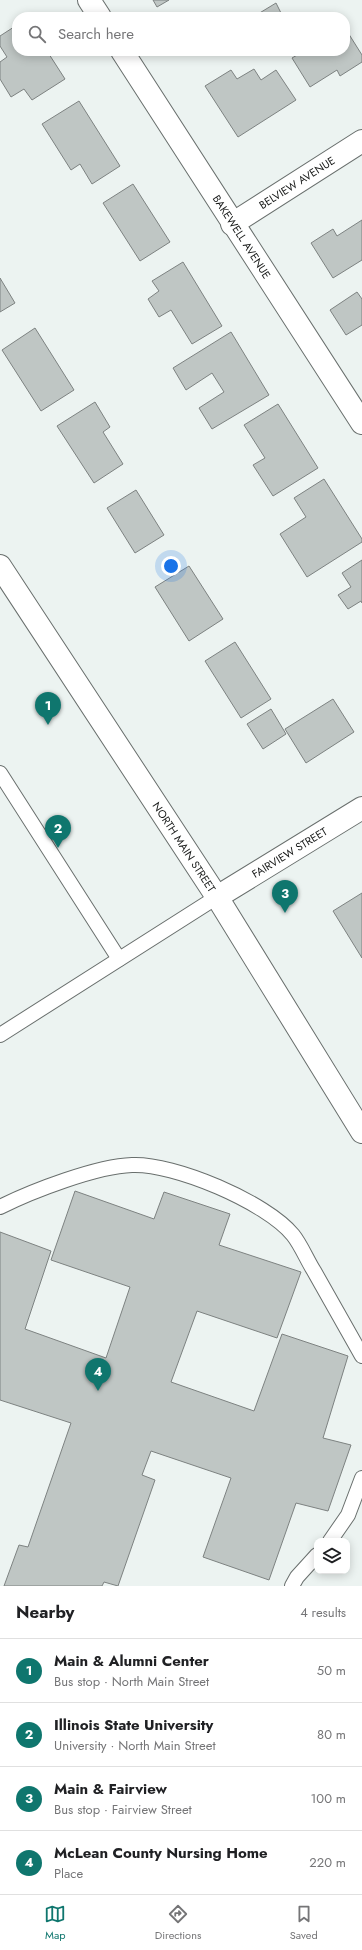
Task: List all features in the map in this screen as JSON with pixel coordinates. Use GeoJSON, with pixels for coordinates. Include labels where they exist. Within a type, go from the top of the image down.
{"type":"FeatureCollection","features":[{"type":"Feature","properties":{"kind":"street"},"geometry":{"type":"LineString","coordinates":[[89,0],[97,12]]}},
{"type":"Feature","properties":{"kind":"street","name":"BAKEWELL AVENUE"},"geometry":{"type":"LineString","coordinates":[[125,56],[232,224],[362,423]]}},
{"type":"Feature","properties":{"kind":"street","name":"BELVIEW AVENUE"},"geometry":{"type":"LineString","coordinates":[[232,224],[362,141]]}},
{"type":"Feature","properties":{"kind":"street","name":"NORTH MAIN STREET"},"geometry":{"type":"LineString","coordinates":[[0,566],[217,898],[362,1132]]}},
{"type":"Feature","properties":{"kind":"street","name":"FAIRVIEW STREET"},"geometry":{"type":"LineString","coordinates":[[217,898],[362,808]]}},
{"type":"Feature","properties":{"kind":"lane"},"geometry":{"type":"LineString","coordinates":[[0,773],[119,960]]}},
{"type":"Feature","properties":{"kind":"lane"},"geometry":{"type":"LineString","coordinates":[[0,1034],[217,898]]}},
{"type":"Feature","properties":{"kind":"lane"},"geometry":{"type":"LineString","coordinates":[[0,1207],[65,1181],[111,1168],[133,1164],[169,1170],[228,1190],[263,1209],[293,1234],[362,1356]]}},
{"type":"Feature","properties":{"kind":"lane"},"geometry":{"type":"LineString","coordinates":[[332,1538],[348,1515],[362,1478]]}},
{"type":"Feature","properties":{"kind":"lane"},"geometry":{"type":"LineString","coordinates":[[292,1586],[297,1577],[314,1558]]}},
{"type":"Feature","properties":{"kind":"building"},"geometry":{"type":"Polygon","coordinates":[[[153,0],[169,0],[157,7],[153,0]]]}},
{"type":"Feature","properties":{"kind":"building"},"geometry":{"type":"Polygon","coordinates":[[[276,3],[280,12],[261,12],[276,3]]]}},
{"type":"Feature","properties":{"kind":"building"},"geometry":{"type":"Polygon","coordinates":[[[12,28],[12,56],[50,56],[65,79],[32,100],[24,89],[11,97],[0,79],[0,62],[7,57],[0,46],[0,36],[12,28]]]}},
{"type":"Feature","properties":{"kind":"building"},"geometry":{"type":"Polygon","coordinates":[[[350,36],[362,55],[362,62],[340,76],[337,70],[310,87],[292,58],[295,56],[350,56],[350,36]]]}},
{"type":"Feature","properties":{"kind":"building"},"geometry":{"type":"Polygon","coordinates":[[[254,69],[261,80],[276,70],[296,100],[238,137],[205,86],[231,70],[237,79],[254,69]]]}},
{"type":"Feature","properties":{"kind":"building"},"geometry":{"type":"Polygon","coordinates":[[[79,101],[120,166],[92,184],[80,164],[71,170],[42,124],[79,101]]]}},
{"type":"Feature","properties":{"kind":"building"},"geometry":{"type":"Polygon","coordinates":[[[133,184],[170,242],[140,261],[103,203],[133,184]]]}},
{"type":"Feature","properties":{"kind":"building"},"geometry":{"type":"Polygon","coordinates":[[[362,220],[362,260],[333,278],[311,243],[333,229],[337,236],[362,220]]]}},
{"type":"Feature","properties":{"kind":"building"},"geometry":{"type":"Polygon","coordinates":[[[183,262],[222,326],[192,344],[171,310],[159,317],[148,299],[159,291],[152,281],[183,262]]]}},
{"type":"Feature","properties":{"kind":"building"},"geometry":{"type":"Polygon","coordinates":[[[0,278],[15,303],[0,312],[0,278]]]}},
{"type":"Feature","properties":{"kind":"building"},"geometry":{"type":"Polygon","coordinates":[[[357,292],[362,299],[362,325],[346,335],[330,310],[357,292]]]}},
{"type":"Feature","properties":{"kind":"building"},"geometry":{"type":"Polygon","coordinates":[[[35,328],[74,390],[41,411],[2,350],[35,328]]]}},
{"type":"Feature","properties":{"kind":"building"},"geometry":{"type":"Polygon","coordinates":[[[231,332],[269,395],[212,429],[199,408],[224,392],[212,373],[186,390],[173,368],[231,332]]]}},
{"type":"Feature","properties":{"kind":"building"},"geometry":{"type":"Polygon","coordinates":[[[95,402],[110,427],[103,432],[123,464],[94,483],[57,426],[95,402]]]}},
{"type":"Feature","properties":{"kind":"building"},"geometry":{"type":"Polygon","coordinates":[[[278,404],[318,468],[273,496],[253,465],[265,458],[244,425],[278,404]]]}},
{"type":"Feature","properties":{"kind":"building"},"geometry":{"type":"Polygon","coordinates":[[[324,479],[362,539],[362,542],[307,577],[280,534],[306,517],[294,498],[324,479]]]}},
{"type":"Feature","properties":{"kind":"building"},"geometry":{"type":"Polygon","coordinates":[[[136,490],[164,535],[135,553],[107,508],[136,490]]]}},
{"type":"Feature","properties":{"kind":"building"},"geometry":{"type":"Polygon","coordinates":[[[362,560],[362,603],[361,601],[348,609],[338,595],[351,587],[342,573],[362,560]]]}},
{"type":"Feature","properties":{"kind":"building"},"geometry":{"type":"Polygon","coordinates":[[[189,566],[223,619],[189,641],[155,587],[189,566]]]}},
{"type":"Feature","properties":{"kind":"building"},"geometry":{"type":"Polygon","coordinates":[[[235,642],[271,699],[241,718],[205,661],[235,642]]]}},
{"type":"Feature","properties":{"kind":"building"},"geometry":{"type":"Polygon","coordinates":[[[333,699],[354,732],[306,763],[285,729],[333,699]]]}},
{"type":"Feature","properties":{"kind":"building"},"geometry":{"type":"Polygon","coordinates":[[[271,709],[286,734],[263,749],[247,724],[271,709]]]}},
{"type":"Feature","properties":{"kind":"building"},"geometry":{"type":"Polygon","coordinates":[[[362,893],[362,958],[333,911],[362,893]]]}},
{"type":"Feature","properties":{"kind":"building"},"geometry":{"type":"Polygon","coordinates":[[[75,1191],[154,1219],[164,1192],[230,1214],[219,1245],[301,1272],[277,1338],[197,1311],[171,1382],[254,1411],[282,1334],[348,1356],[323,1438],[351,1445],[328,1511],[296,1503],[269,1580],[203,1557],[231,1478],[151,1451],[142,1475],[155,1480],[118,1586],[104,1582],[102,1586],[4,1586],[19,1545],[28,1547],[71,1423],[0,1400],[0,1232],[51,1251],[25,1329],[106,1358],[130,1287],[51,1260],[75,1191]]]}},
{"type":"Feature","properties":{"kind":"place","name":"Main & Alumni Center"},"geometry":{"type":"Point","coordinates":[48,725]}},
{"type":"Feature","properties":{"kind":"place","name":"Illinois State University"},"geometry":{"type":"Point","coordinates":[58,848]}},
{"type":"Feature","properties":{"kind":"place","name":"Main & Fairview"},"geometry":{"type":"Point","coordinates":[285,913]}},
{"type":"Feature","properties":{"kind":"place","name":"McLean County Nursing Home"},"geometry":{"type":"Point","coordinates":[98,1391]}}]}
